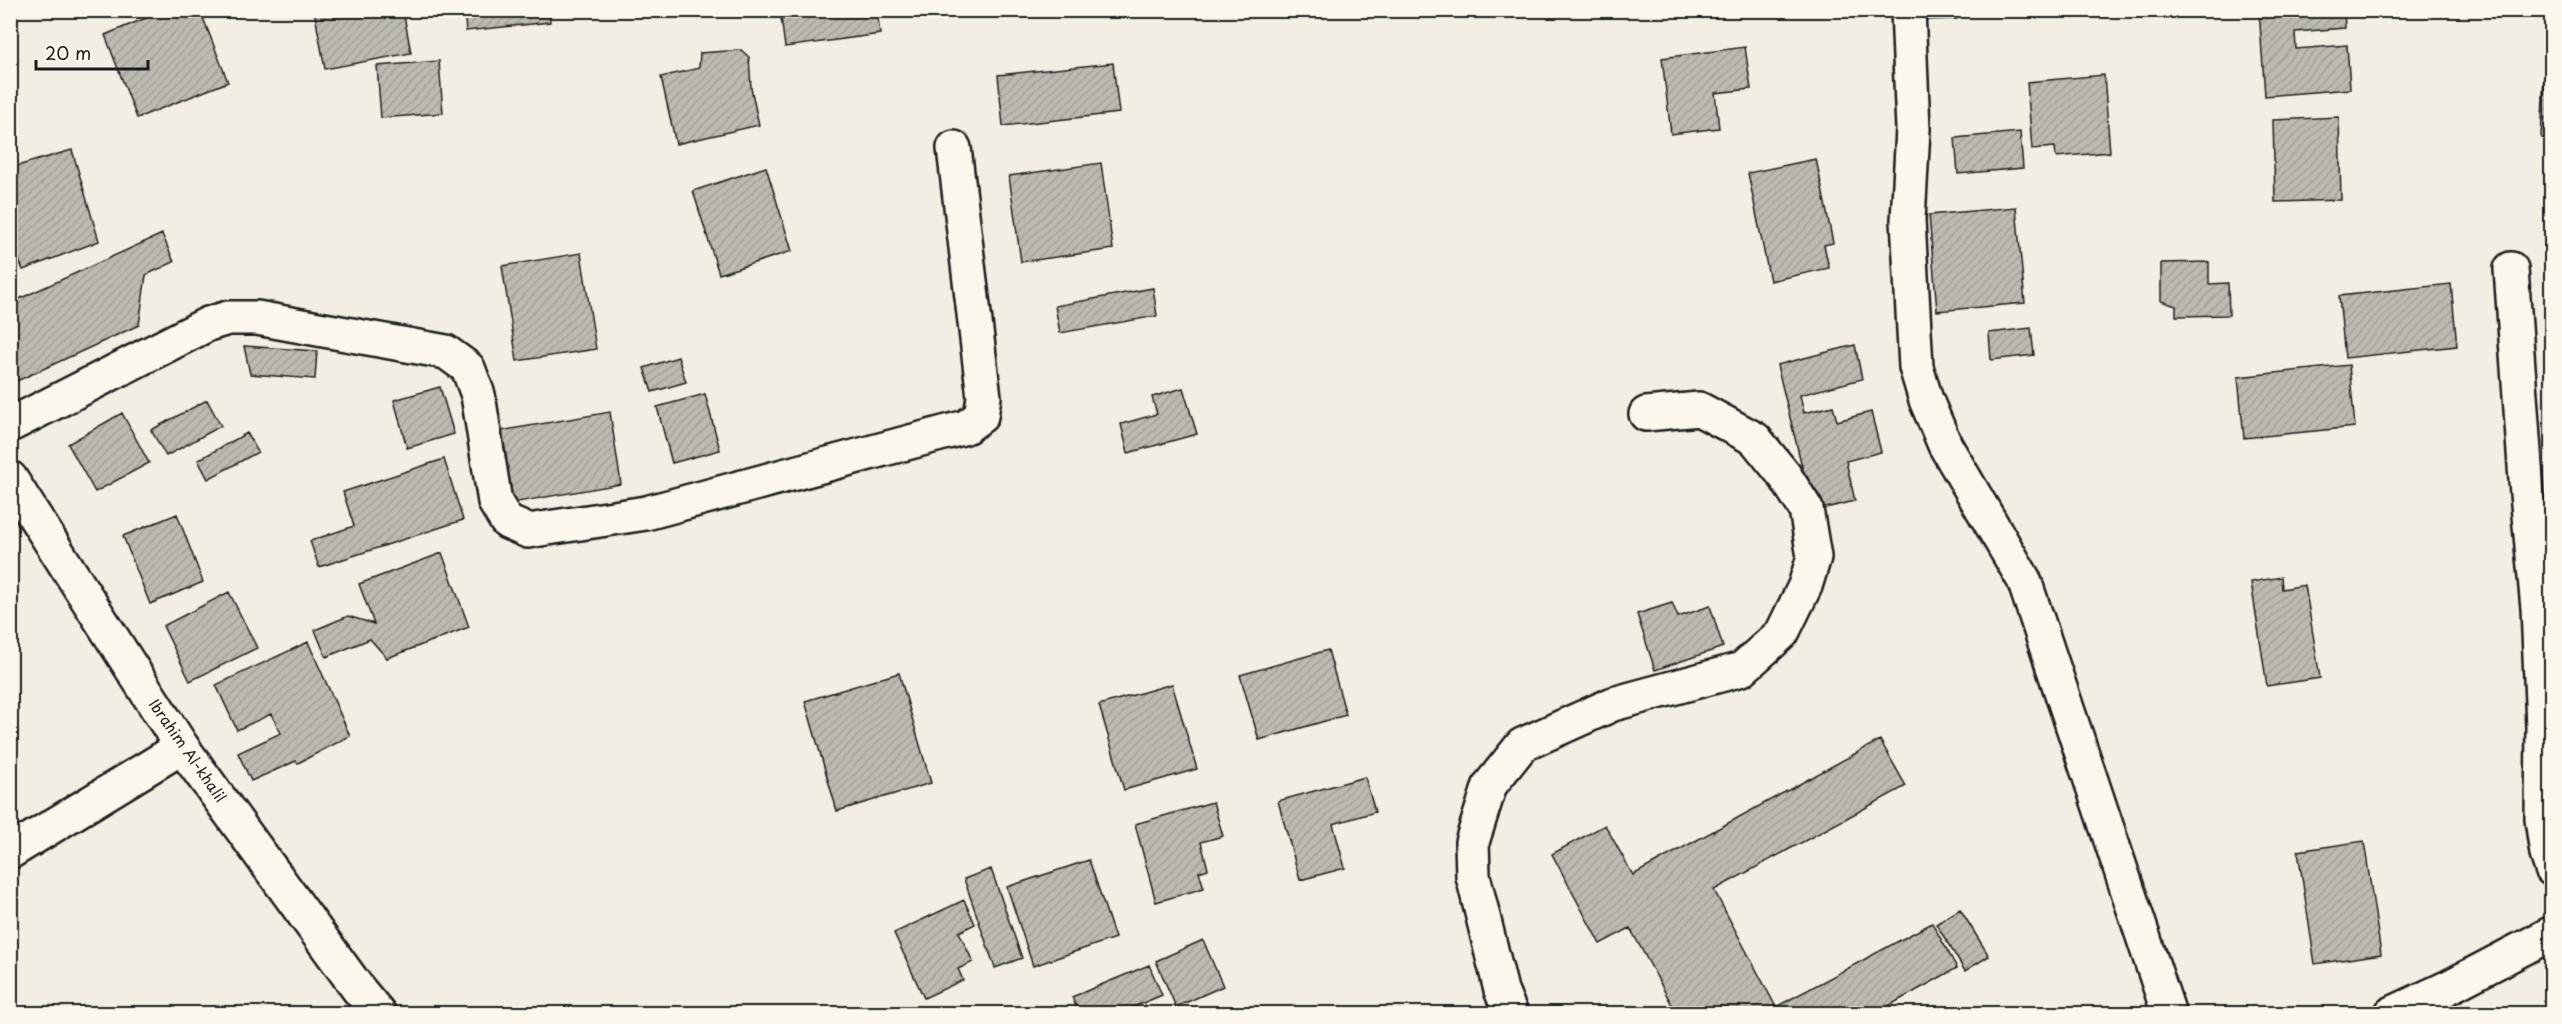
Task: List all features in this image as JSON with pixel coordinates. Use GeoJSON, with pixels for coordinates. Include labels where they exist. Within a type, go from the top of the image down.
{"type":"FeatureCollection","features":[{"type":"Feature","properties":{"kind":"street"},"geometry":{"type":"LineString","coordinates":[[1908,10],[1913,129],[1908,220],[1916,367],[1926,400],[1945,445],[2024,580],[2169,1014]]}},
{"type":"Feature","properties":{"kind":"street"},"geometry":{"type":"LineString","coordinates":[[10,426],[208,324],[228,318],[257,318],[447,352],[468,368],[478,395],[495,502],[507,522],[528,531],[646,513],[966,426],[981,416],[984,397],[954,148]]}},
{"type":"Feature","properties":{"kind":"street"},"geometry":{"type":"LineString","coordinates":[[2511,269],[2527,494],[2538,608],[2543,727],[2542,819],[2547,854],[2552,869]]}},
{"type":"Feature","properties":{"kind":"street"},"geometry":{"type":"LineString","coordinates":[[1511,1014],[1500,990],[1473,876],[1472,842],[1490,785],[1522,745],[1532,740],[1612,704],[1742,669],[1782,633],[1805,586],[1814,557],[1806,509],[1785,476],[1755,439],[1699,409],[1646,414]]}},
{"type":"Feature","properties":{"kind":"street","name":"Ibrahim Al-khalil"},"geometry":{"type":"LineString","coordinates":[[10,478],[182,747],[359,990],[379,1014]]}},
{"type":"Feature","properties":{"kind":"street"},"geometry":{"type":"LineString","coordinates":[[10,852],[182,747]]}},
{"type":"Feature","properties":{"kind":"street"},"geometry":{"type":"LineString","coordinates":[[2391,1014],[2447,988],[2552,933]]}},
{"type":"Feature","properties":{"kind":"building"},"geometry":{"type":"Polygon","coordinates":[[[165,10],[200,10],[228,82],[137,118],[105,35],[165,10]]]}},
{"type":"Feature","properties":{"kind":"building"},"geometry":{"type":"Polygon","coordinates":[[[314,10],[403,10],[411,53],[325,69],[314,10]]]}},
{"type":"Feature","properties":{"kind":"building"},"geometry":{"type":"Polygon","coordinates":[[[464,10],[549,10],[550,22],[466,31],[464,10]]]}},
{"type":"Feature","properties":{"kind":"building"},"geometry":{"type":"Polygon","coordinates":[[[780,10],[877,10],[880,34],[785,47],[780,10]]]}},
{"type":"Feature","properties":{"kind":"building"},"geometry":{"type":"Polygon","coordinates":[[[1921,10],[1957,10],[1957,19],[1921,20],[1921,10]]]}},
{"type":"Feature","properties":{"kind":"building"},"geometry":{"type":"Polygon","coordinates":[[[2259,10],[2344,10],[2345,28],[2295,32],[2296,49],[2347,45],[2350,89],[2265,96],[2259,10]]]}},
{"type":"Feature","properties":{"kind":"building"},"geometry":{"type":"Polygon","coordinates":[[[1745,47],[1751,89],[1715,93],[1719,128],[1671,134],[1662,58],[1745,47]]]}},
{"type":"Feature","properties":{"kind":"building"},"geometry":{"type":"Polygon","coordinates":[[[741,50],[749,57],[751,88],[759,125],[676,144],[661,77],[699,68],[700,53],[741,50]]]}},
{"type":"Feature","properties":{"kind":"building"},"geometry":{"type":"Polygon","coordinates":[[[439,61],[443,113],[381,118],[377,66],[439,61]]]}},
{"type":"Feature","properties":{"kind":"building"},"geometry":{"type":"Polygon","coordinates":[[[1113,63],[1119,113],[1003,126],[998,75],[1113,63]]]}},
{"type":"Feature","properties":{"kind":"building"},"geometry":{"type":"Polygon","coordinates":[[[2104,75],[2110,152],[2056,157],[2055,147],[2032,149],[2027,82],[2104,75]]]}},
{"type":"Feature","properties":{"kind":"building"},"geometry":{"type":"Polygon","coordinates":[[[2544,78],[2552,78],[2552,139],[2541,138],[2544,78]]]}},
{"type":"Feature","properties":{"kind":"building"},"geometry":{"type":"Polygon","coordinates":[[[2339,117],[2341,200],[2275,202],[2273,120],[2339,117]]]}},
{"type":"Feature","properties":{"kind":"building"},"geometry":{"type":"Polygon","coordinates":[[[2020,132],[2023,168],[1958,174],[1955,138],[2020,132]]]}},
{"type":"Feature","properties":{"kind":"building"},"geometry":{"type":"Polygon","coordinates":[[[72,150],[99,241],[23,270],[10,237],[10,168],[72,150]]]}},
{"type":"Feature","properties":{"kind":"building"},"geometry":{"type":"Polygon","coordinates":[[[1816,159],[1833,243],[1824,245],[1829,268],[1770,281],[1748,173],[1816,159]]]}},
{"type":"Feature","properties":{"kind":"building"},"geometry":{"type":"Polygon","coordinates":[[[1101,163],[1113,249],[1021,262],[1009,176],[1101,163]]]}},
{"type":"Feature","properties":{"kind":"building"},"geometry":{"type":"Polygon","coordinates":[[[766,167],[792,251],[719,274],[693,191],[766,167]]]}},
{"type":"Feature","properties":{"kind":"building"},"geometry":{"type":"Polygon","coordinates":[[[2016,207],[2025,303],[1937,311],[1929,215],[2016,207]]]}},
{"type":"Feature","properties":{"kind":"building"},"geometry":{"type":"Polygon","coordinates":[[[162,234],[174,262],[146,275],[139,325],[17,381],[10,366],[10,303],[162,234]]]}},
{"type":"Feature","properties":{"kind":"building"},"geometry":{"type":"Polygon","coordinates":[[[581,253],[596,349],[517,361],[502,266],[581,253]]]}},
{"type":"Feature","properties":{"kind":"building"},"geometry":{"type":"Polygon","coordinates":[[[2209,262],[2209,284],[2228,283],[2229,315],[2176,316],[2176,306],[2161,301],[2161,263],[2209,262]]]}},
{"type":"Feature","properties":{"kind":"building"},"geometry":{"type":"Polygon","coordinates":[[[2451,284],[2457,346],[2345,358],[2339,296],[2451,284]]]}},
{"type":"Feature","properties":{"kind":"building"},"geometry":{"type":"Polygon","coordinates":[[[1153,288],[1157,316],[1060,333],[1055,306],[1153,288]]]}},
{"type":"Feature","properties":{"kind":"building"},"geometry":{"type":"Polygon","coordinates":[[[2031,328],[2034,355],[1991,360],[1989,333],[2031,328]]]}},
{"type":"Feature","properties":{"kind":"building"},"geometry":{"type":"Polygon","coordinates":[[[1855,345],[1862,379],[1800,395],[1804,413],[1833,406],[1837,421],[1871,412],[1881,452],[1846,461],[1855,501],[1813,511],[1777,365],[1855,345]]]}},
{"type":"Feature","properties":{"kind":"building"},"geometry":{"type":"Polygon","coordinates":[[[244,346],[317,351],[315,379],[250,374],[244,346]]]}},
{"type":"Feature","properties":{"kind":"building"},"geometry":{"type":"Polygon","coordinates":[[[678,357],[686,382],[652,392],[644,368],[678,357]]]}},
{"type":"Feature","properties":{"kind":"building"},"geometry":{"type":"Polygon","coordinates":[[[2349,365],[2355,427],[2244,438],[2238,377],[2349,365]]]}},
{"type":"Feature","properties":{"kind":"building"},"geometry":{"type":"Polygon","coordinates":[[[440,387],[454,434],[407,448],[394,400],[440,387]]]}},
{"type":"Feature","properties":{"kind":"building"},"geometry":{"type":"Polygon","coordinates":[[[1183,388],[1197,434],[1128,453],[1121,424],[1157,414],[1152,397],[1183,388]]]}},
{"type":"Feature","properties":{"kind":"building"},"geometry":{"type":"Polygon","coordinates":[[[705,394],[720,450],[672,463],[657,407],[705,394]]]}},
{"type":"Feature","properties":{"kind":"building"},"geometry":{"type":"Polygon","coordinates":[[[207,400],[221,426],[166,456],[151,430],[207,400]]]}},
{"type":"Feature","properties":{"kind":"building"},"geometry":{"type":"Polygon","coordinates":[[[610,412],[621,484],[512,503],[500,431],[610,412]]]}},
{"type":"Feature","properties":{"kind":"building"},"geometry":{"type":"Polygon","coordinates":[[[122,413],[149,463],[95,492],[68,444],[122,413]]]}},
{"type":"Feature","properties":{"kind":"building"},"geometry":{"type":"Polygon","coordinates":[[[247,433],[258,452],[208,479],[198,460],[247,433]]]}},
{"type":"Feature","properties":{"kind":"building"},"geometry":{"type":"Polygon","coordinates":[[[444,459],[463,520],[319,567],[310,541],[354,526],[343,492],[444,459]]]}},
{"type":"Feature","properties":{"kind":"building"},"geometry":{"type":"Polygon","coordinates":[[[177,514],[203,582],[150,604],[123,536],[177,514]]]}},
{"type":"Feature","properties":{"kind":"building"},"geometry":{"type":"Polygon","coordinates":[[[442,553],[469,627],[387,658],[370,639],[326,657],[315,630],[348,616],[374,624],[359,584],[442,553]]]}},
{"type":"Feature","properties":{"kind":"building"},"geometry":{"type":"Polygon","coordinates":[[[2281,577],[2282,589],[2305,585],[2320,678],[2267,686],[2251,582],[2281,577]]]}},
{"type":"Feature","properties":{"kind":"building"},"geometry":{"type":"Polygon","coordinates":[[[229,592],[257,648],[190,681],[163,626],[229,592]]]}},
{"type":"Feature","properties":{"kind":"building"},"geometry":{"type":"Polygon","coordinates":[[[1672,603],[1678,617],[1710,606],[1723,647],[1655,670],[1637,614],[1672,603]]]}},
{"type":"Feature","properties":{"kind":"building"},"geometry":{"type":"Polygon","coordinates":[[[308,642],[350,736],[298,763],[296,761],[251,781],[238,753],[281,733],[271,714],[237,730],[216,685],[308,642]]]}},
{"type":"Feature","properties":{"kind":"building"},"geometry":{"type":"Polygon","coordinates":[[[1328,650],[1346,715],[1259,740],[1240,675],[1328,650]]]}},
{"type":"Feature","properties":{"kind":"building"},"geometry":{"type":"Polygon","coordinates":[[[899,673],[931,783],[837,811],[805,701],[899,673]]]}},
{"type":"Feature","properties":{"kind":"building"},"geometry":{"type":"Polygon","coordinates":[[[1172,684],[1197,769],[1124,790],[1099,705],[1172,684]]]}},
{"type":"Feature","properties":{"kind":"building"},"geometry":{"type":"Polygon","coordinates":[[[1880,740],[1906,786],[1714,890],[1776,1007],[1932,923],[1957,968],[1874,1014],[1677,1014],[1630,928],[1600,944],[1552,854],[1605,825],[1633,875],[1880,740]]]}},
{"type":"Feature","properties":{"kind":"building"},"geometry":{"type":"Polygon","coordinates":[[[1365,777],[1375,812],[1333,824],[1345,868],[1300,880],[1278,801],[1365,777]]]}},
{"type":"Feature","properties":{"kind":"building"},"geometry":{"type":"Polygon","coordinates":[[[1213,802],[1223,836],[1201,842],[1208,869],[1199,872],[1204,888],[1156,902],[1135,824],[1213,802]]]}},
{"type":"Feature","properties":{"kind":"building"},"geometry":{"type":"Polygon","coordinates":[[[2364,841],[2381,954],[2315,964],[2298,851],[2364,841]]]}},
{"type":"Feature","properties":{"kind":"building"},"geometry":{"type":"Polygon","coordinates":[[[1089,860],[1115,938],[1033,966],[1007,887],[1089,860]]]}},
{"type":"Feature","properties":{"kind":"building"},"geometry":{"type":"Polygon","coordinates":[[[991,869],[1022,958],[995,968],[964,879],[991,869]]]}},
{"type":"Feature","properties":{"kind":"building"},"geometry":{"type":"Polygon","coordinates":[[[964,900],[975,924],[959,932],[973,962],[958,969],[963,980],[924,998],[894,933],[964,900]]]}},
{"type":"Feature","properties":{"kind":"building"},"geometry":{"type":"Polygon","coordinates":[[[1960,909],[1989,956],[1965,971],[1936,924],[1960,909]]]}},
{"type":"Feature","properties":{"kind":"building"},"geometry":{"type":"Polygon","coordinates":[[[1203,940],[1223,986],[1176,1007],[1156,961],[1203,940]]]}},
{"type":"Feature","properties":{"kind":"building"},"geometry":{"type":"Polygon","coordinates":[[[1149,965],[1162,995],[1124,1011],[1125,1014],[1079,1014],[1072,997],[1149,965]]]}}]}
